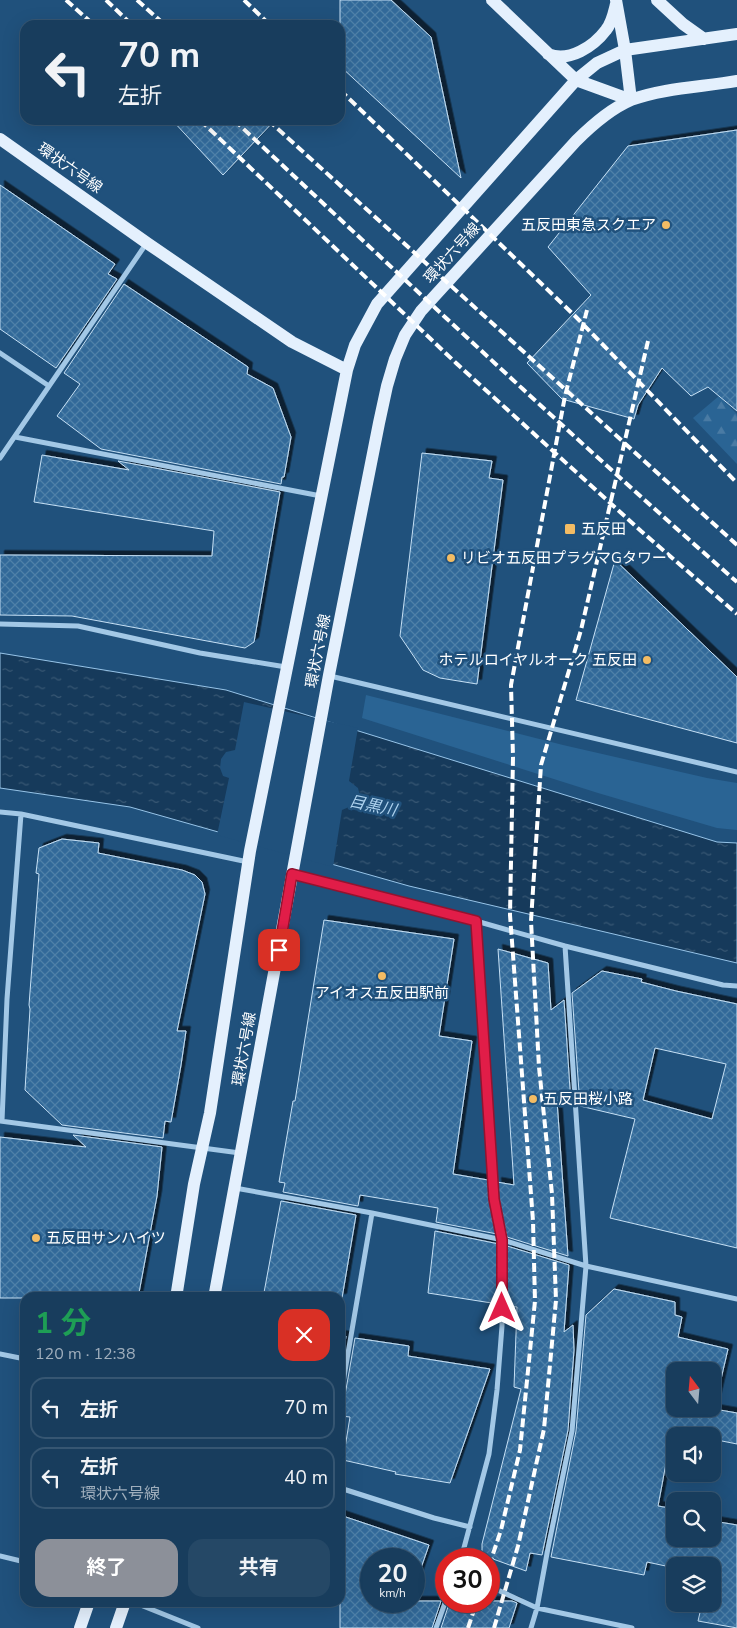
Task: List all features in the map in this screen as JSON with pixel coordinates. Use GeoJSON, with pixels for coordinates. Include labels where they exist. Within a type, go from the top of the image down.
{"type":"FeatureCollection","features":[{"type":"Feature","properties":{"kind":"main road"},"geometry":{"type":"LineString","coordinates":[[492,0],[576,80],[631,100],[625,50],[616,2]]}},
{"type":"Feature","properties":{"kind":"main road"},"geometry":{"type":"LineString","coordinates":[[658,0],[704,39]]}},
{"type":"Feature","properties":{"kind":"main road"},"geometry":{"type":"LineString","coordinates":[[546,53],[555,57],[561,57],[571,55],[588,46],[607,29],[616,2]]}},
{"type":"Feature","properties":{"kind":"main road","name":"環状六号線"},"geometry":{"type":"LineString","coordinates":[[177,1292],[201,1148],[210,1113],[249,856],[347,370],[355,345],[377,304],[576,80],[597,63],[625,50],[737,34]]}},
{"type":"Feature","properties":{"kind":"main road","name":"環状六号線"},"geometry":{"type":"LineString","coordinates":[[215,1292],[329,676],[387,386],[405,335],[421,311],[576,141],[608,112],[631,100],[737,81]]}},
{"type":"Feature","properties":{"kind":"main road","name":"環状六号線"},"geometry":{"type":"LineString","coordinates":[[0,139],[292,342],[347,370]]}},
{"type":"Feature","properties":{"kind":"main road"},"geometry":{"type":"LineString","coordinates":[[80,1628],[87,1607]]}},
{"type":"Feature","properties":{"kind":"main road"},"geometry":{"type":"LineString","coordinates":[[116,1628],[123,1607]]}},
{"type":"Feature","properties":{"kind":"street"},"geometry":{"type":"LineString","coordinates":[[0,458],[147,243]]}},
{"type":"Feature","properties":{"kind":"street"},"geometry":{"type":"LineString","coordinates":[[0,352],[49,386]]}},
{"type":"Feature","properties":{"kind":"street"},"geometry":{"type":"LineString","coordinates":[[15,437],[322,496]]}},
{"type":"Feature","properties":{"kind":"street"},"geometry":{"type":"LineString","coordinates":[[0,624],[78,626],[200,653],[286,667]]}},
{"type":"Feature","properties":{"kind":"street"},"geometry":{"type":"LineString","coordinates":[[329,676],[737,772]]}},
{"type":"Feature","properties":{"kind":"street"},"geometry":{"type":"LineString","coordinates":[[0,812],[21,814],[249,856]]}},
{"type":"Feature","properties":{"kind":"street"},"geometry":{"type":"LineString","coordinates":[[21,814],[7,999],[1,1121],[242,1153]]}},
{"type":"Feature","properties":{"kind":"street"},"geometry":{"type":"LineString","coordinates":[[293,870],[565,946],[737,986]]}},
{"type":"Feature","properties":{"kind":"street"},"geometry":{"type":"LineString","coordinates":[[464,1548],[489,1454],[502,1326],[502,1240],[494,1199],[476,921]]}},
{"type":"Feature","properties":{"kind":"street"},"geometry":{"type":"LineString","coordinates":[[531,1628],[537,1608],[572,1431],[586,1266],[565,946]]}},
{"type":"Feature","properties":{"kind":"street"},"geometry":{"type":"LineString","coordinates":[[235,1188],[372,1212],[502,1240],[586,1266],[737,1299]]}},
{"type":"Feature","properties":{"kind":"street"},"geometry":{"type":"LineString","coordinates":[[345,1371],[372,1212]]}},
{"type":"Feature","properties":{"kind":"street"},"geometry":{"type":"LineString","coordinates":[[0,1354],[20,1358]]}},
{"type":"Feature","properties":{"kind":"street"},"geometry":{"type":"LineString","coordinates":[[345,1490],[434,1518],[470,1527]]}},
{"type":"Feature","properties":{"kind":"street"},"geometry":{"type":"LineString","coordinates":[[0,1556],[20,1561]]}},
{"type":"Feature","properties":{"kind":"street"},"geometry":{"type":"LineString","coordinates":[[500,1591],[537,1608],[632,1628]]}},
{"type":"Feature","properties":{"kind":"street"},"geometry":{"type":"LineString","coordinates":[[146,1607],[198,1628]]}},
{"type":"Feature","properties":{"kind":"street"},"geometry":{"type":"LineString","coordinates":[[436,1628],[441,1613]]}},
{"type":"Feature","properties":{"kind":"green space"},"geometry":{"type":"Polygon","coordinates":[[[719,396],[737,414],[737,464],[693,418],[719,396]]]}},
{"type":"Feature","properties":{"kind":"green space"},"geometry":{"type":"Polygon","coordinates":[[[366,695],[563,745],[707,778],[737,783],[737,830],[717,828],[598,793],[362,718],[366,695]]]}},
{"type":"Feature","properties":{"kind":"water","name":"目黒川"},"geometry":{"type":"Polygon","coordinates":[[[0,653],[226,690],[717,842],[737,843],[737,963],[409,886],[130,807],[0,788],[0,653]]]}},
{"type":"Feature","properties":{"kind":"pier"},"geometry":{"type":"Polygon","coordinates":[[[244,702],[358,728],[349,781],[358,788],[360,796],[356,804],[342,810],[333,867],[217,835],[229,778],[223,776],[220,768],[221,759],[226,752],[235,750],[244,702]]]}},
{"type":"Feature","properties":{"kind":"building"},"geometry":{"type":"Polygon","coordinates":[[[340,0],[391,0],[431,37],[461,178],[345,71],[345,20],[340,20],[340,0]]]}},
{"type":"Feature","properties":{"kind":"building"},"geometry":{"type":"Polygon","coordinates":[[[177,125],[270,125],[223,175],[177,125]]]}},
{"type":"Feature","properties":{"kind":"building","name":"五反田東急スクエア"},"geometry":{"type":"Polygon","coordinates":[[[737,130],[737,411],[708,387],[691,396],[662,368],[638,405],[634,419],[562,399],[527,363],[591,295],[548,247],[628,146],[737,130]]]}},
{"type":"Feature","properties":{"kind":"building"},"geometry":{"type":"Polygon","coordinates":[[[0,185],[115,264],[108,274],[117,279],[56,368],[0,329],[0,185]]]}},
{"type":"Feature","properties":{"kind":"building"},"geometry":{"type":"Polygon","coordinates":[[[124,284],[248,367],[247,374],[273,388],[291,437],[281,484],[101,449],[57,416],[80,384],[64,373],[124,284]]]}},
{"type":"Feature","properties":{"kind":"building","name":"リビオ五反田プラグマGタワー"},"geometry":{"type":"Polygon","coordinates":[[[422,453],[492,461],[489,478],[503,480],[477,684],[440,678],[423,670],[400,636],[422,453]]]}},
{"type":"Feature","properties":{"kind":"building"},"geometry":{"type":"Polygon","coordinates":[[[42,455],[129,470],[118,461],[280,492],[254,642],[245,648],[72,616],[0,615],[0,555],[212,556],[214,531],[34,502],[42,455]]]}},
{"type":"Feature","properties":{"kind":"building"},"geometry":{"type":"Polygon","coordinates":[[[615,560],[737,677],[737,743],[576,700],[615,560]]]}},
{"type":"Feature","properties":{"kind":"building"},"geometry":{"type":"Polygon","coordinates":[[[62,839],[99,843],[98,853],[182,870],[195,875],[202,882],[205,894],[177,1031],[186,1031],[181,1065],[171,1122],[165,1121],[163,1138],[62,1125],[25,1090],[29,1005],[39,874],[36,873],[39,848],[62,839]]]}},
{"type":"Feature","properties":{"kind":"building"},"geometry":{"type":"Polygon","coordinates":[[[324,920],[454,939],[439,1036],[472,1041],[453,1174],[488,1180],[497,1234],[436,1222],[438,1208],[360,1195],[358,1206],[283,1192],[285,1183],[279,1182],[293,1101],[295,1101],[324,920]]]}},
{"type":"Feature","properties":{"kind":"building","name":"五反田桜小路"},"geometry":{"type":"Polygon","coordinates":[[[498,949],[548,963],[551,1010],[564,1000],[571,1104],[557,1101],[568,1256],[507,1237],[498,1198],[497,1182],[514,1185],[498,949]]]}},
{"type":"Feature","properties":{"kind":"building"},"geometry":{"type":"Polygon","coordinates":[[[602,971],[642,979],[641,982],[676,991],[737,1004],[737,1248],[610,1218],[635,1119],[580,1106],[572,993],[602,971]],[[655,1048],[643,1100],[712,1119],[726,1064],[655,1048]]]}},
{"type":"Feature","properties":{"kind":"building"},"geometry":{"type":"Polygon","coordinates":[[[73,1135],[162,1147],[157,1196],[139,1292],[20,1292],[20,1298],[0,1298],[0,1137],[86,1147],[73,1135]]]}},
{"type":"Feature","properties":{"kind":"building"},"geometry":{"type":"Polygon","coordinates":[[[281,1201],[356,1215],[343,1292],[264,1292],[281,1201]]]}},
{"type":"Feature","properties":{"kind":"building"},"geometry":{"type":"Polygon","coordinates":[[[435,1231],[499,1244],[498,1304],[428,1293],[435,1231]]]}},
{"type":"Feature","properties":{"kind":"building"},"geometry":{"type":"Polygon","coordinates":[[[507,1246],[569,1265],[564,1332],[573,1325],[574,1350],[568,1430],[542,1555],[530,1553],[526,1571],[500,1562],[500,1548],[482,1548],[521,1389],[514,1387],[517,1307],[507,1306],[507,1246]]]}},
{"type":"Feature","properties":{"kind":"building"},"geometry":{"type":"Polygon","coordinates":[[[614,1289],[675,1302],[675,1315],[682,1317],[678,1337],[728,1349],[721,1379],[721,1362],[666,1362],[666,1418],[721,1418],[721,1410],[737,1413],[737,1444],[721,1441],[721,1427],[666,1427],[666,1463],[658,1506],[666,1507],[666,1547],[721,1547],[721,1522],[737,1525],[737,1628],[698,1621],[700,1612],[721,1612],[721,1557],[666,1557],[666,1566],[647,1562],[644,1575],[551,1557],[576,1431],[586,1315],[614,1289]]]}},
{"type":"Feature","properties":{"kind":"building"},"geometry":{"type":"Polygon","coordinates":[[[355,1338],[409,1346],[408,1356],[490,1369],[450,1483],[395,1474],[396,1472],[345,1460],[350,1417],[345,1416],[345,1395],[355,1338]]]}},
{"type":"Feature","properties":{"kind":"building"},"geometry":{"type":"Polygon","coordinates":[[[345,1517],[429,1545],[425,1556],[425,1548],[360,1548],[360,1613],[425,1613],[425,1601],[435,1601],[435,1613],[437,1613],[432,1628],[340,1628],[340,1607],[345,1607],[345,1517]]]}},
{"type":"Feature","properties":{"kind":"building"},"geometry":{"type":"Polygon","coordinates":[[[500,1601],[517,1603],[509,1628],[441,1628],[446,1613],[500,1613],[500,1601]]]}},
{"type":"Feature","properties":{"kind":"railway"},"geometry":{"type":"LineString","coordinates":[[66,0],[88,20]]}},
{"type":"Feature","properties":{"kind":"railway"},"geometry":{"type":"LineString","coordinates":[[106,0],[127,20]]}},
{"type":"Feature","properties":{"kind":"railway"},"geometry":{"type":"LineString","coordinates":[[137,0],[159,20]]}},
{"type":"Feature","properties":{"kind":"railway"},"geometry":{"type":"LineString","coordinates":[[244,0],[265,20]]}},
{"type":"Feature","properties":{"kind":"railway"},"geometry":{"type":"LineString","coordinates":[[345,95],[576,317],[737,483]]}},
{"type":"Feature","properties":{"kind":"railway"},"geometry":{"type":"LineString","coordinates":[[205,125],[456,363],[641,531],[737,614]]}},
{"type":"Feature","properties":{"kind":"railway"},"geometry":{"type":"LineString","coordinates":[[239,125],[546,411],[737,582]]}},
{"type":"Feature","properties":{"kind":"railway"},"geometry":{"type":"LineString","coordinates":[[274,125],[737,545]]}},
{"type":"Feature","properties":{"kind":"railway"},"geometry":{"type":"LineString","coordinates":[[495,1548],[520,1450],[535,1301],[533,1221],[510,915],[513,757],[511,685],[565,396],[587,310]]}},
{"type":"Feature","properties":{"kind":"railway"},"geometry":{"type":"LineString","coordinates":[[494,1628],[518,1546],[544,1429],[556,1300],[552,1194],[539,1067],[531,921],[541,765],[581,630],[648,341]]}},
{"type":"Feature","properties":{"kind":"railway"},"geometry":{"type":"LineString","coordinates":[[468,1628],[473,1613]]}},
{"type":"Feature","properties":{"kind":"place","name":"五反田東急スクエア"},"geometry":{"type":"Point","coordinates":[666,225]}},
{"type":"Feature","properties":{"kind":"place","name":"五反田"},"geometry":{"type":"Point","coordinates":[570,529]}},
{"type":"Feature","properties":{"kind":"place","name":"リビオ五反田プラグマGタワー"},"geometry":{"type":"Point","coordinates":[451,558]}},
{"type":"Feature","properties":{"kind":"place","name":"ホテルロイヤルオーク 五反田"},"geometry":{"type":"Point","coordinates":[647,660]}},
{"type":"Feature","properties":{"kind":"place","name":"アイオス五反田駅前"},"geometry":{"type":"Point","coordinates":[382,976]}},
{"type":"Feature","properties":{"kind":"place","name":"五反田桜小路"},"geometry":{"type":"Point","coordinates":[533,1099]}},
{"type":"Feature","properties":{"kind":"place","name":"五反田サンハイツ"},"geometry":{"type":"Point","coordinates":[36,1238]}},
{"type":"Feature","properties":{"kind":"route"},"geometry":{"type":"LineString","coordinates":[[279,950],[292,874],[476,921],[494,1199],[502,1240],[502,1308]]}}]}
